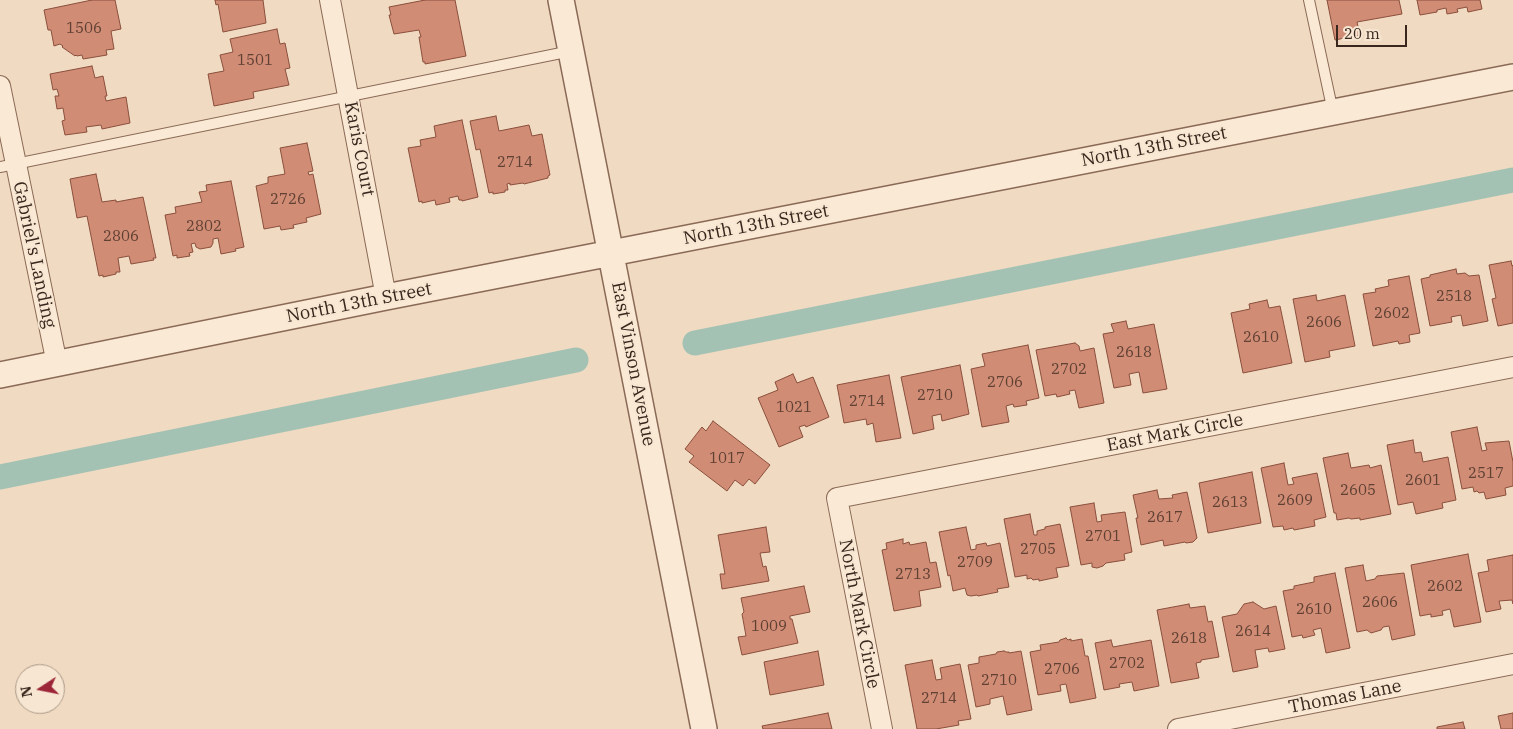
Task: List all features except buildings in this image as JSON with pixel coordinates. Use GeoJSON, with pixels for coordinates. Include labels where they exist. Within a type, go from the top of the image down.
{"type":"FeatureCollection","features":[{"type":"Feature","properties":{"kind":"street","name":"Karis Court"},"geometry":{"type":"LineString","coordinates":[[330,0],[386,297]]}},
{"type":"Feature","properties":{"kind":"street","name":"East Vinson Avenue"},"geometry":{"type":"LineString","coordinates":[[561,0],[704,729]]}},
{"type":"Feature","properties":{"kind":"street","name":"North 13th Street"},"geometry":{"type":"LineString","coordinates":[[0,375],[386,297],[1513,76]]}},
{"type":"Feature","properties":{"kind":"street","name":"Gabriel's Landing"},"geometry":{"type":"LineString","coordinates":[[0,86],[8,165],[57,364]]}},
{"type":"Feature","properties":{"kind":"street","name":"East Mark Circle"},"geometry":{"type":"LineString","coordinates":[[837,498],[1513,367]]}},
{"type":"Feature","properties":{"kind":"street","name":"North Mark Circle"},"geometry":{"type":"LineString","coordinates":[[837,498],[882,729]]}},
{"type":"Feature","properties":{"kind":"street","name":"Thomas Lane"},"geometry":{"type":"LineString","coordinates":[[1178,729],[1513,664]]}},
{"type":"Feature","properties":{"kind":"lane"},"geometry":{"type":"LineString","coordinates":[[1309,0],[1333,112]]}},
{"type":"Feature","properties":{"kind":"lane"},"geometry":{"type":"LineString","coordinates":[[8,165],[571,52]]}},
{"type":"Feature","properties":{"kind":"waterway"},"geometry":{"type":"LineString","coordinates":[[695,343],[1513,180]]}},
{"type":"Feature","properties":{"kind":"waterway"},"geometry":{"type":"LineString","coordinates":[[0,477],[576,360]]}}]}
